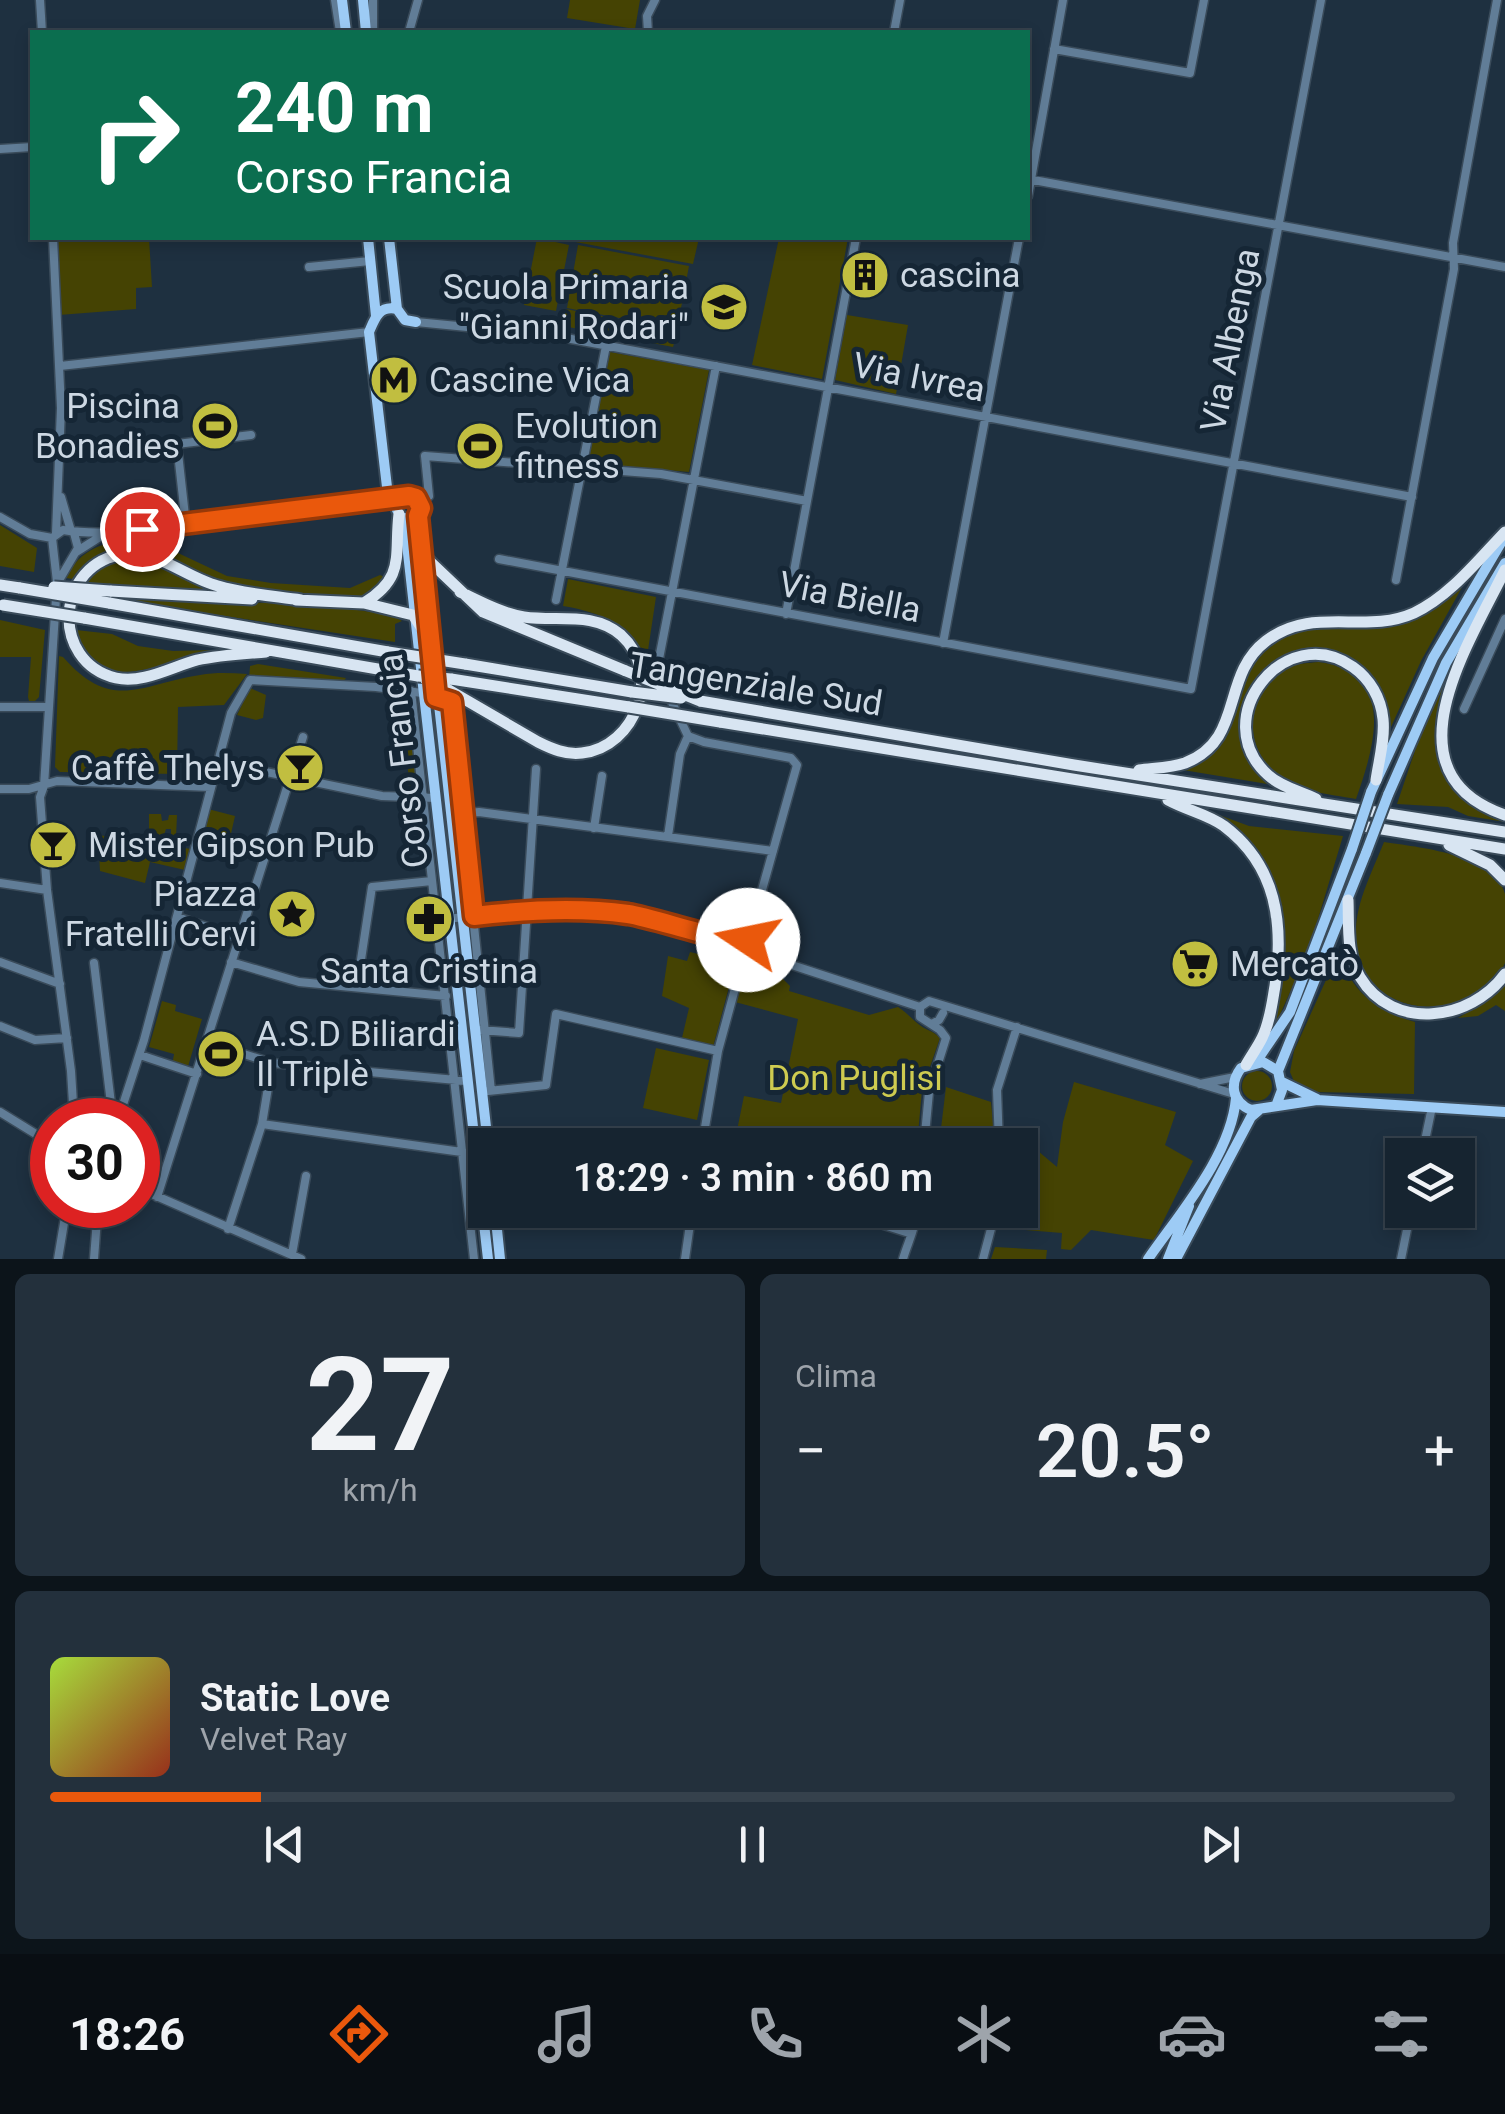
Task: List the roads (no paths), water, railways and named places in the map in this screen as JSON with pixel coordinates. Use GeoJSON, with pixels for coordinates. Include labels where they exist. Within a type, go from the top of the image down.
{"type":"FeatureCollection","features":[{"type":"Feature","properties":{"kind":"highway"},"geometry":{"type":"LineString","coordinates":[[364,604],[383,590],[397,570],[399,508]]}},
{"type":"Feature","properties":{"kind":"highway"},"geometry":{"type":"LineString","coordinates":[[1124,772],[1181,764],[1202,755],[1220,737],[1246,663],[1265,641],[1308,621],[1378,622],[1413,614],[1448,590],[1505,534]]}},
{"type":"Feature","properties":{"kind":"highway"},"geometry":{"type":"LineString","coordinates":[[266,652],[218,656],[148,676],[119,679],[91,666],[74,642],[69,624],[72,592],[91,566],[105,558],[136,553],[220,587],[301,600]]}},
{"type":"Feature","properties":{"kind":"highway"},"geometry":{"type":"LineString","coordinates":[[423,555],[483,612],[700,701]]}},
{"type":"Feature","properties":{"kind":"highway"},"geometry":{"type":"LineString","coordinates":[[1505,566],[1447,697],[1440,737],[1445,762],[1469,798],[1505,815]]}},
{"type":"Feature","properties":{"kind":"highway","name":"Tangenziale Sud"},"geometry":{"type":"LineString","coordinates":[[0,585],[110,597],[388,652],[1505,832]]}},
{"type":"Feature","properties":{"kind":"highway"},"geometry":{"type":"LineString","coordinates":[[418,676],[553,750],[580,754],[601,748],[628,727],[638,709],[641,678],[626,640],[599,623],[512,614],[460,592]]}},
{"type":"Feature","properties":{"kind":"highway"},"geometry":{"type":"LineString","coordinates":[[110,597],[364,604],[413,615],[431,642]]}},
{"type":"Feature","properties":{"kind":"highway","name":"Tangenziale Sud"},"geometry":{"type":"LineString","coordinates":[[2,605],[188,634],[266,652],[1505,849]]}},
{"type":"Feature","properties":{"kind":"highway"},"geometry":{"type":"LineString","coordinates":[[1324,804],[1268,775],[1248,743],[1245,719],[1251,696],[1267,674],[1289,659],[1331,656],[1369,682],[1384,723],[1374,786]]}},
{"type":"Feature","properties":{"kind":"highway"},"geometry":{"type":"LineString","coordinates":[[1155,793],[1208,816],[1234,835],[1256,860],[1272,890],[1279,918],[1280,953],[1267,1025],[1251,1063]]}},
{"type":"Feature","properties":{"kind":"highway"},"geometry":{"type":"LineString","coordinates":[[1441,840],[1490,865],[1505,880]]}},
{"type":"Feature","properties":{"kind":"highway"},"geometry":{"type":"LineString","coordinates":[[1348,900],[1354,965],[1369,988],[1396,1008],[1421,1014],[1452,1012],[1479,1000],[1505,974]]}},
{"type":"Feature","properties":{"kind":"main road"},"geometry":{"type":"LineString","coordinates":[[338,0],[343,30]]}},
{"type":"Feature","properties":{"kind":"main road"},"geometry":{"type":"LineString","coordinates":[[363,0],[370,30]]}},
{"type":"Feature","properties":{"kind":"main road"},"geometry":{"type":"LineString","coordinates":[[368,240],[376,316]]}},
{"type":"Feature","properties":{"kind":"main road"},"geometry":{"type":"LineString","coordinates":[[389,240],[397,309],[405,320],[416,322]]}},
{"type":"Feature","properties":{"kind":"main road"},"geometry":{"type":"LineString","coordinates":[[369,332],[376,316],[386,308],[397,309]]}},
{"type":"Feature","properties":{"kind":"main road","name":"Corso Francia"},"geometry":{"type":"LineString","coordinates":[[369,332],[387,488],[399,508],[413,615],[416,692],[436,798],[450,997],[468,1081],[473,1128]]}},
{"type":"Feature","properties":{"kind":"main road"},"geometry":{"type":"LineString","coordinates":[[416,498],[399,508],[412,520],[418,516]]}},
{"type":"Feature","properties":{"kind":"main road","name":"Corso Francia"},"geometry":{"type":"LineString","coordinates":[[416,498],[421,506],[418,516],[436,697],[444,756],[458,814],[488,1128]]}},
{"type":"Feature","properties":{"kind":"main road"},"geometry":{"type":"LineString","coordinates":[[1168,1259],[1194,1196],[1231,1127],[1235,1076],[1251,1063],[1290,1012],[1374,786],[1433,658],[1505,534]]}},
{"type":"Feature","properties":{"kind":"main road"},"geometry":{"type":"LineString","coordinates":[[1276,1106],[1280,1077],[1388,795],[1446,663],[1505,566]]}},
{"type":"Feature","properties":{"kind":"main road"},"geometry":{"type":"LineString","coordinates":[[1251,1063],[1272,1065],[1280,1077],[1318,1100]]}},
{"type":"Feature","properties":{"kind":"main road"},"geometry":{"type":"LineString","coordinates":[[1235,1096],[1245,1108],[1258,1111],[1318,1100],[1505,1112]]}},
{"type":"Feature","properties":{"kind":"main road"},"geometry":{"type":"LineString","coordinates":[[1176,1259],[1258,1111]]}},
{"type":"Feature","properties":{"kind":"main road"},"geometry":{"type":"LineString","coordinates":[[1148,1259],[1194,1196]]}},
{"type":"Feature","properties":{"kind":"main road","name":"Corso Francia"},"geometry":{"type":"LineString","coordinates":[[484,1228],[488,1259]]}},
{"type":"Feature","properties":{"kind":"main road"},"geometry":{"type":"LineString","coordinates":[[497,1228],[500,1259]]}},
{"type":"Feature","properties":{"kind":"street"},"geometry":{"type":"LineString","coordinates":[[40,0],[42,30]]}},
{"type":"Feature","properties":{"kind":"street"},"geometry":{"type":"LineString","coordinates":[[370,30],[372,0]]}},
{"type":"Feature","properties":{"kind":"street"},"geometry":{"type":"LineString","coordinates":[[410,30],[418,0]]}},
{"type":"Feature","properties":{"kind":"street"},"geometry":{"type":"LineString","coordinates":[[650,30],[647,16],[654,0]]}},
{"type":"Feature","properties":{"kind":"street"},"geometry":{"type":"LineString","coordinates":[[894,30],[900,0]]}},
{"type":"Feature","properties":{"kind":"street"},"geometry":{"type":"LineString","coordinates":[[1030,175],[1063,0]]}},
{"type":"Feature","properties":{"kind":"street"},"geometry":{"type":"LineString","coordinates":[[1054,49],[1190,73],[1204,0]]}},
{"type":"Feature","properties":{"kind":"street","name":"Via Albenga"},"geometry":{"type":"LineString","coordinates":[[1191,689],[1320,0]]}},
{"type":"Feature","properties":{"kind":"street"},"geometry":{"type":"LineString","coordinates":[[1396,580],[1497,0]]}},
{"type":"Feature","properties":{"kind":"street"},"geometry":{"type":"LineString","coordinates":[[0,148],[30,147]]}},
{"type":"Feature","properties":{"kind":"street"},"geometry":{"type":"LineString","coordinates":[[1030,180],[1505,266]]}},
{"type":"Feature","properties":{"kind":"street"},"geometry":{"type":"LineString","coordinates":[[53,240],[60,366],[59,492],[51,546],[58,582],[44,786],[40,796],[46,890],[72,1098]]}},
{"type":"Feature","properties":{"kind":"street"},"geometry":{"type":"LineString","coordinates":[[786,614],[856,240]]}},
{"type":"Feature","properties":{"kind":"street"},"geometry":{"type":"LineString","coordinates":[[943,643],[1020,240]]}},
{"type":"Feature","properties":{"kind":"street"},"geometry":{"type":"LineString","coordinates":[[309,267],[370,261]]}},
{"type":"Feature","properties":{"kind":"street","name":"Via Ivrea"},"geometry":{"type":"LineString","coordinates":[[416,322],[550,335],[1412,498]]}},
{"type":"Feature","properties":{"kind":"street"},"geometry":{"type":"LineString","coordinates":[[60,366],[369,332]]}},
{"type":"Feature","properties":{"kind":"street"},"geometry":{"type":"LineString","coordinates":[[556,600],[606,346]]}},
{"type":"Feature","properties":{"kind":"street"},"geometry":{"type":"LineString","coordinates":[[716,366],[658,664],[659,675],[688,736],[791,758],[796,770],[745,940],[736,946],[734,954],[742,963]]}},
{"type":"Feature","properties":{"kind":"street"},"geometry":{"type":"LineString","coordinates":[[186,525],[178,444],[251,435]]}},
{"type":"Feature","properties":{"kind":"street"},"geometry":{"type":"LineString","coordinates":[[416,498],[429,496],[425,456],[661,474],[807,501]]}},
{"type":"Feature","properties":{"kind":"street"},"geometry":{"type":"LineString","coordinates":[[58,582],[78,544],[59,492]]}},
{"type":"Feature","properties":{"kind":"street"},"geometry":{"type":"LineString","coordinates":[[0,517],[30,534],[54,536],[399,508]]}},
{"type":"Feature","properties":{"kind":"street"},"geometry":{"type":"LineString","coordinates":[[55,554],[73,554],[108,532]]}},
{"type":"Feature","properties":{"kind":"street","name":"Via Biella"},"geometry":{"type":"LineString","coordinates":[[499,558],[1191,689]]}},
{"type":"Feature","properties":{"kind":"street"},"geometry":{"type":"LineString","coordinates":[[1464,708],[1505,619]]}},
{"type":"Feature","properties":{"kind":"street"},"geometry":{"type":"LineString","coordinates":[[124,1098],[140,1055],[231,713],[250,680],[416,692]]}},
{"type":"Feature","properties":{"kind":"street","name":"Corso Francia"},"geometry":{"type":"LineString","coordinates":[[416,692],[422,800],[432,881],[443,919]]}},
{"type":"Feature","properties":{"kind":"street","name":"Corso Francia"},"geometry":{"type":"LineString","coordinates":[[436,697],[452,702],[458,814]]}},
{"type":"Feature","properties":{"kind":"street"},"geometry":{"type":"LineString","coordinates":[[0,708],[47,707]]}},
{"type":"Feature","properties":{"kind":"street"},"geometry":{"type":"LineString","coordinates":[[160,1188],[302,736]]}},
{"type":"Feature","properties":{"kind":"street"},"geometry":{"type":"LineString","coordinates":[[668,836],[680,754],[688,736]]}},
{"type":"Feature","properties":{"kind":"street","name":"Corso Francia"},"geometry":{"type":"LineString","coordinates":[[444,756],[457,755]]}},
{"type":"Feature","properties":{"kind":"street"},"geometry":{"type":"LineString","coordinates":[[218,762],[382,796],[436,798]]}},
{"type":"Feature","properties":{"kind":"street"},"geometry":{"type":"LineString","coordinates":[[480,1030],[519,1033],[536,769]]}},
{"type":"Feature","properties":{"kind":"street"},"geometry":{"type":"LineString","coordinates":[[594,828],[602,776]]}},
{"type":"Feature","properties":{"kind":"street"},"geometry":{"type":"LineString","coordinates":[[0,789],[58,782],[211,787]]}},
{"type":"Feature","properties":{"kind":"street"},"geometry":{"type":"LineString","coordinates":[[458,814],[479,812],[773,851]]}},
{"type":"Feature","properties":{"kind":"street"},"geometry":{"type":"LineString","coordinates":[[357,986],[372,887],[432,881]]}},
{"type":"Feature","properties":{"kind":"street"},"geometry":{"type":"LineString","coordinates":[[0,882],[46,890]]}},
{"type":"Feature","properties":{"kind":"street"},"geometry":{"type":"LineString","coordinates":[[180,904],[195,904]]}},
{"type":"Feature","properties":{"kind":"street"},"geometry":{"type":"LineString","coordinates":[[443,919],[561,910],[628,914],[755,943],[758,954]]}},
{"type":"Feature","properties":{"kind":"street"},"geometry":{"type":"LineString","coordinates":[[177,917],[240,938]]}},
{"type":"Feature","properties":{"kind":"street"},"geometry":{"type":"LineString","coordinates":[[742,963],[752,962],[758,954]]}},
{"type":"Feature","properties":{"kind":"street"},"geometry":{"type":"LineString","coordinates":[[758,954],[920,1007]]}},
{"type":"Feature","properties":{"kind":"street"},"geometry":{"type":"LineString","coordinates":[[0,962],[60,984]]}},
{"type":"Feature","properties":{"kind":"street"},"geometry":{"type":"LineString","coordinates":[[231,962],[299,982],[450,997]]}},
{"type":"Feature","properties":{"kind":"street"},"geometry":{"type":"LineString","coordinates":[[94,963],[113,1098]]}},
{"type":"Feature","properties":{"kind":"street"},"geometry":{"type":"LineString","coordinates":[[705,1128],[718,1052],[742,963]]}},
{"type":"Feature","properties":{"kind":"street","name":"Corso Francia"},"geometry":{"type":"LineString","coordinates":[[450,997],[474,1259]]}},
{"type":"Feature","properties":{"kind":"street"},"geometry":{"type":"LineString","coordinates":[[920,1007],[928,1000],[1235,1096]]}},
{"type":"Feature","properties":{"kind":"street"},"geometry":{"type":"LineString","coordinates":[[939,1004],[943,1013]]}},
{"type":"Feature","properties":{"kind":"street"},"geometry":{"type":"LineString","coordinates":[[920,1007],[922,1020],[944,1034],[946,1044],[929,1092],[926,1128]]}},
{"type":"Feature","properties":{"kind":"street"},"geometry":{"type":"LineString","coordinates":[[943,1013],[962,1010]]}},
{"type":"Feature","properties":{"kind":"street"},"geometry":{"type":"LineString","coordinates":[[932,1024],[943,1013]]}},
{"type":"Feature","properties":{"kind":"street"},"geometry":{"type":"LineString","coordinates":[[487,1091],[546,1085],[556,1014],[718,1052]]}},
{"type":"Feature","properties":{"kind":"street"},"geometry":{"type":"LineString","coordinates":[[0,1026],[35,1040],[67,1038]]}},
{"type":"Feature","properties":{"kind":"street"},"geometry":{"type":"LineString","coordinates":[[998,1128],[997,1090],[1017,1028]]}},
{"type":"Feature","properties":{"kind":"street"},"geometry":{"type":"LineString","coordinates":[[206,1042],[272,1063],[468,1081]]}},
{"type":"Feature","properties":{"kind":"street"},"geometry":{"type":"LineString","coordinates":[[140,1055],[196,1074]]}},
{"type":"Feature","properties":{"kind":"street"},"geometry":{"type":"LineString","coordinates":[[228,1229],[262,1124],[272,1063]]}},
{"type":"Feature","properties":{"kind":"street"},"geometry":{"type":"LineString","coordinates":[[1196,1084],[1235,1076]]}},
{"type":"Feature","properties":{"kind":"street"},"geometry":{"type":"LineString","coordinates":[[1426,1138],[1432,1108]]}},
{"type":"Feature","properties":{"kind":"street"},"geometry":{"type":"LineString","coordinates":[[0,1112],[30,1130]]}},
{"type":"Feature","properties":{"kind":"street"},"geometry":{"type":"LineString","coordinates":[[262,1124],[468,1153]]}},
{"type":"Feature","properties":{"kind":"street"},"geometry":{"type":"LineString","coordinates":[[292,1254],[306,1176]]}},
{"type":"Feature","properties":{"kind":"street"},"geometry":{"type":"LineString","coordinates":[[160,1198],[302,1259]]}},
{"type":"Feature","properties":{"kind":"street"},"geometry":{"type":"LineString","coordinates":[[58,1259],[63,1228]]}},
{"type":"Feature","properties":{"kind":"street"},"geometry":{"type":"LineString","coordinates":[[94,1259],[96,1228]]}},
{"type":"Feature","properties":{"kind":"street"},"geometry":{"type":"LineString","coordinates":[[684,1259],[689,1228]]}},
{"type":"Feature","properties":{"kind":"street"},"geometry":{"type":"LineString","coordinates":[[893,1228],[909,1233]]}},
{"type":"Feature","properties":{"kind":"street"},"geometry":{"type":"LineString","coordinates":[[903,1259],[913,1228]]}},
{"type":"Feature","properties":{"kind":"street"},"geometry":{"type":"LineString","coordinates":[[984,1259],[992,1228]]}},
{"type":"Feature","properties":{"kind":"street"},"geometry":{"type":"LineString","coordinates":[[1401,1259],[1407,1228]]}},
{"type":"Feature","properties":{"kind":"place","name":"cascina"},"geometry":{"type":"Point","coordinates":[865,275]}},
{"type":"Feature","properties":{"kind":"place","name":"Scuola Primaria \"Gianni Rodari\""},"geometry":{"type":"Point","coordinates":[724,307]}},
{"type":"Feature","properties":{"kind":"place","name":"Cascine Vica"},"geometry":{"type":"Point","coordinates":[394,380]}},
{"type":"Feature","properties":{"kind":"place","name":"Piscina Bonadies"},"geometry":{"type":"Point","coordinates":[215,426]}},
{"type":"Feature","properties":{"kind":"place","name":"Evolution fitness"},"geometry":{"type":"Point","coordinates":[480,446]}},
{"type":"Feature","properties":{"kind":"place","name":"Caffè Thelys"},"geometry":{"type":"Point","coordinates":[300,768]}},
{"type":"Feature","properties":{"kind":"place","name":"Mister Gipson Pub"},"geometry":{"type":"Point","coordinates":[53,845]}},
{"type":"Feature","properties":{"kind":"place","name":"Piazza Fratelli Cervi"},"geometry":{"type":"Point","coordinates":[292,914]}},
{"type":"Feature","properties":{"kind":"place","name":"Santa Cristina"},"geometry":{"type":"Point","coordinates":[429,919]}},
{"type":"Feature","properties":{"kind":"place","name":"Mercatò"},"geometry":{"type":"Point","coordinates":[1195,964]}},
{"type":"Feature","properties":{"kind":"place","name":"A.S.D Biliardi Il Triplè"},"geometry":{"type":"Point","coordinates":[221,1054]}},
{"type":"Feature","properties":{"kind":"park label","name":"Don Puglisi"},"geometry":{"type":"Point","coordinates":[855,1078]}}]}
